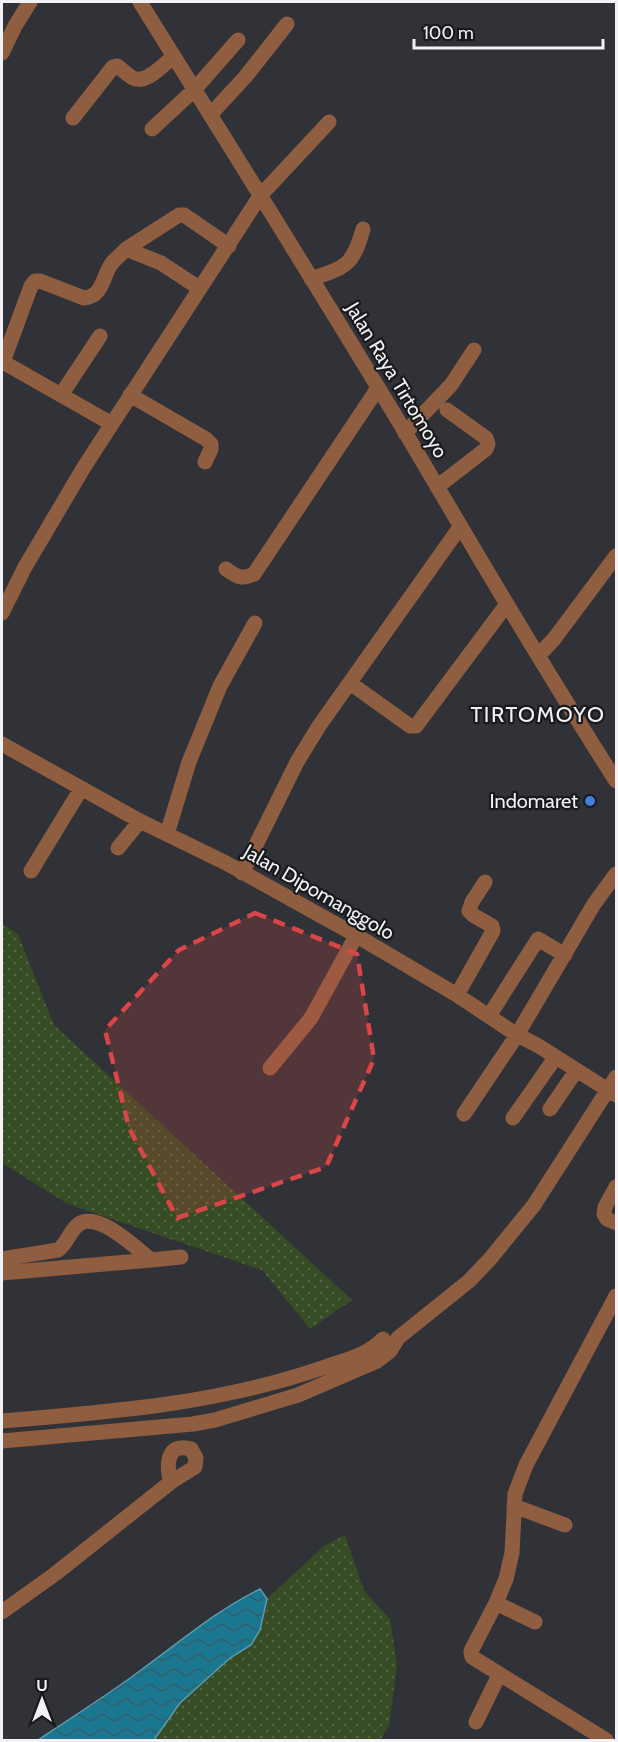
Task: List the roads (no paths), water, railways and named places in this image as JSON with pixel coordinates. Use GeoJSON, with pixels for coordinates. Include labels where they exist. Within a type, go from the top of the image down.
{"type":"FeatureCollection","features":[{"type":"Feature","properties":{"kind":"street"},"geometry":{"type":"LineString","coordinates":[[2,53],[30,2]]}},
{"type":"Feature","properties":{"kind":"street","name":"Jalan Raya Tirtomoyo"},"geometry":{"type":"LineString","coordinates":[[148,6],[194,90],[211,114],[616,781]]}},
{"type":"Feature","properties":{"kind":"street"},"geometry":{"type":"LineString","coordinates":[[211,114],[246,76],[287,24]]}},
{"type":"Feature","properties":{"kind":"street"},"geometry":{"type":"LineString","coordinates":[[152,129],[194,90],[238,39]]}},
{"type":"Feature","properties":{"kind":"street"},"geometry":{"type":"LineString","coordinates":[[73,118],[113,67],[117,66],[134,79],[141,79],[148,77],[174,56]]}},
{"type":"Feature","properties":{"kind":"street"},"geometry":{"type":"LineString","coordinates":[[2,608],[84,467],[260,196],[329,122]]}},
{"type":"Feature","properties":{"kind":"street"},"geometry":{"type":"LineString","coordinates":[[112,423],[3,362],[31,286],[35,281],[40,281],[84,298],[91,297],[97,294],[112,263],[126,249],[179,215],[184,215],[229,246]]}},
{"type":"Feature","properties":{"kind":"street"},"geometry":{"type":"LineString","coordinates":[[311,279],[338,270],[348,263],[358,248],[363,229]]}},
{"type":"Feature","properties":{"kind":"street"},"geometry":{"type":"LineString","coordinates":[[126,249],[161,263],[199,288]]}},
{"type":"Feature","properties":{"kind":"street"},"geometry":{"type":"LineString","coordinates":[[61,395],[100,336]]}},
{"type":"Feature","properties":{"kind":"street"},"geometry":{"type":"LineString","coordinates":[[405,433],[451,385],[474,350]]}},
{"type":"Feature","properties":{"kind":"street"},"geometry":{"type":"LineString","coordinates":[[226,569],[239,578],[246,578],[254,574],[378,388]]}},
{"type":"Feature","properties":{"kind":"street"},"geometry":{"type":"LineString","coordinates":[[130,395],[206,439],[211,444],[211,449],[205,462]]}},
{"type":"Feature","properties":{"kind":"street"},"geometry":{"type":"LineString","coordinates":[[437,487],[486,449],[488,444],[486,438],[447,410]]}},
{"type":"Feature","properties":{"kind":"street"},"geometry":{"type":"LineString","coordinates":[[242,873],[297,762],[319,726],[460,527]]}},
{"type":"Feature","properties":{"kind":"street"},"geometry":{"type":"LineString","coordinates":[[539,655],[554,639],[616,556]]}},
{"type":"Feature","properties":{"kind":"street"},"geometry":{"type":"LineString","coordinates":[[350,683],[410,726],[416,726],[507,604]]}},
{"type":"Feature","properties":{"kind":"street"},"geometry":{"type":"LineString","coordinates":[[166,834],[189,762],[220,686],[255,623]]}},
{"type":"Feature","properties":{"kind":"street","name":"Jalan Dipomanggolo"},"geometry":{"type":"LineString","coordinates":[[2,744],[81,789],[242,873],[356,936],[458,995],[517,1035],[537,1045],[612,1093]]}},
{"type":"Feature","properties":{"kind":"street"},"geometry":{"type":"LineString","coordinates":[[31,871],[81,789]]}},
{"type":"Feature","properties":{"kind":"street"},"geometry":{"type":"LineString","coordinates":[[118,848],[140,821]]}},
{"type":"Feature","properties":{"kind":"street"},"geometry":{"type":"LineString","coordinates":[[464,1114],[517,1035],[588,914],[616,874]]}},
{"type":"Feature","properties":{"kind":"street"},"geometry":{"type":"LineString","coordinates":[[458,995],[493,931],[492,926],[469,911],[485,882]]}},
{"type":"Feature","properties":{"kind":"street"},"geometry":{"type":"LineString","coordinates":[[270,1068],[310,1018],[356,936]]}},
{"type":"Feature","properties":{"kind":"street"},"geometry":{"type":"LineString","coordinates":[[489,1016],[538,939],[565,955]]}},
{"type":"Feature","properties":{"kind":"street"},"geometry":{"type":"LineString","coordinates":[[513,1118],[555,1058]]}},
{"type":"Feature","properties":{"kind":"street"},"geometry":{"type":"LineString","coordinates":[[550,1109],[576,1071]]}},
{"type":"Feature","properties":{"kind":"street"},"geometry":{"type":"LineString","coordinates":[[2,1441],[193,1424],[215,1420],[298,1395],[377,1361],[399,1336],[469,1281],[490,1259],[534,1205],[612,1093],[616,1077]]}},
{"type":"Feature","properties":{"kind":"street"},"geometry":{"type":"LineString","coordinates":[[616,1187],[605,1207],[604,1214],[616,1223]]}},
{"type":"Feature","properties":{"kind":"street"},"geometry":{"type":"LineString","coordinates":[[2,1259],[58,1250],[65,1245],[74,1228],[81,1222],[99,1222],[109,1227],[151,1260]]}},
{"type":"Feature","properties":{"kind":"street"},"geometry":{"type":"LineString","coordinates":[[2,1274],[181,1257]]}},
{"type":"Feature","properties":{"kind":"street"},"geometry":{"type":"LineString","coordinates":[[606,1740],[590,1737],[473,1659],[471,1655],[506,1579],[513,1548],[515,1494],[526,1465],[611,1319],[616,1296]]}},
{"type":"Feature","properties":{"kind":"street"},"geometry":{"type":"LineString","coordinates":[[2,1421],[137,1410],[210,1399],[258,1387],[292,1368],[337,1352],[399,1336]]}},
{"type":"Feature","properties":{"kind":"street"},"geometry":{"type":"LineString","coordinates":[[210,1399],[215,1420]]}},
{"type":"Feature","properties":{"kind":"street"},"geometry":{"type":"LineString","coordinates":[[2,1611],[68,1564],[171,1482]]}},
{"type":"Feature","properties":{"kind":"street"},"geometry":{"type":"LineString","coordinates":[[514,1506],[565,1525]]}},
{"type":"Feature","properties":{"kind":"street"},"geometry":{"type":"LineString","coordinates":[[496,1603],[536,1623]]}},
{"type":"Feature","properties":{"kind":"street"},"geometry":{"type":"LineString","coordinates":[[476,1722],[499,1675]]}},
{"type":"Feature","properties":{"kind":"water"},"geometry":{"type":"Polygon","coordinates":[[[260,1589],[267,1599],[260,1630],[251,1645],[230,1658],[180,1703],[154,1740],[38,1740],[116,1688],[214,1616],[260,1589]]]}},
{"type":"Feature","properties":{"kind":"place","name":"Indomaret"},"geometry":{"type":"Point","coordinates":[590,801]}},
{"type":"Feature","properties":{"kind":"district","name":"TIRTOMOYO"},"geometry":{"type":"Point","coordinates":[538,714]}}]}
